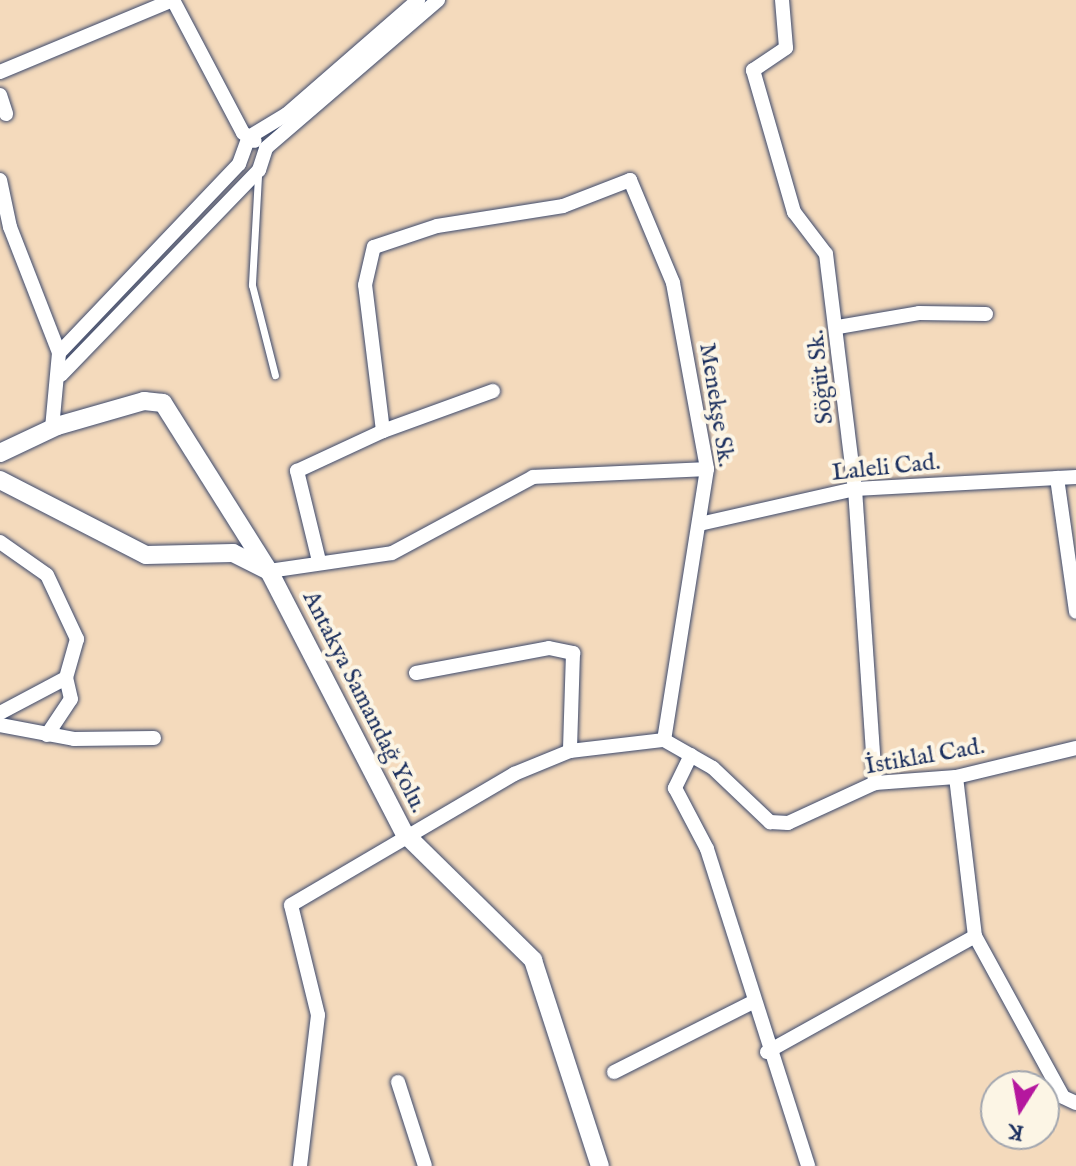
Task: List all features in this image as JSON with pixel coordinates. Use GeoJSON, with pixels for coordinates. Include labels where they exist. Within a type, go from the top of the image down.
{"type":"FeatureCollection","features":[{"type":"Feature","properties":{"kind":"street"},"geometry":{"type":"LineString","coordinates":[[0,72],[173,0],[249,137],[266,148]]}},
{"type":"Feature","properties":{"kind":"street"},"geometry":{"type":"LineString","coordinates":[[59,353],[239,164],[249,137],[287,114],[418,0]]}},
{"type":"Feature","properties":{"kind":"street"},"geometry":{"type":"LineString","coordinates":[[61,375],[259,170],[266,148],[438,0]]}},
{"type":"Feature","properties":{"kind":"street","name":"Söğüt Sk."},"geometry":{"type":"LineString","coordinates":[[782,0],[786,48],[753,70],[794,212],[826,254],[838,327],[855,489],[875,783]]}},
{"type":"Feature","properties":{"kind":"street"},"geometry":{"type":"LineString","coordinates":[[0,95],[6,114]]}},
{"type":"Feature","properties":{"kind":"street"},"geometry":{"type":"LineString","coordinates":[[0,180],[5,230],[59,353],[61,375],[52,428]]}},
{"type":"Feature","properties":{"kind":"street","name":"Menekşe Sk."},"geometry":{"type":"LineString","coordinates":[[383,431],[365,285],[374,247],[437,226],[563,206],[630,180],[673,283],[707,469],[704,523],[664,740]]}},
{"type":"Feature","properties":{"kind":"street"},"geometry":{"type":"LineString","coordinates":[[838,327],[919,313],[986,314]]}},
{"type":"Feature","properties":{"kind":"street"},"geometry":{"type":"LineString","coordinates":[[319,561],[297,471],[383,431],[493,391]]}},
{"type":"Feature","properties":{"kind":"street","name":"Antakya Samandağ Yolu."},"geometry":{"type":"LineString","coordinates":[[0,453],[52,428],[144,401],[163,403],[269,571],[405,834],[533,960],[600,1166]]}},
{"type":"Feature","properties":{"kind":"street"},"geometry":{"type":"LineString","coordinates":[[0,480],[146,555],[233,553],[269,571],[319,561],[392,553],[533,477],[707,469]]}},
{"type":"Feature","properties":{"kind":"street","name":"Laleli Cad."},"geometry":{"type":"LineString","coordinates":[[704,523],[855,489],[1076,477]]}},
{"type":"Feature","properties":{"kind":"street"},"geometry":{"type":"LineString","coordinates":[[1057,478],[1076,612]]}},
{"type":"Feature","properties":{"kind":"street"},"geometry":{"type":"LineString","coordinates":[[0,542],[47,575],[76,630],[66,678],[71,699],[47,735]]}},
{"type":"Feature","properties":{"kind":"street"},"geometry":{"type":"LineString","coordinates":[[416,673],[549,648],[573,653],[570,751]]}},
{"type":"Feature","properties":{"kind":"street"},"geometry":{"type":"LineString","coordinates":[[0,713],[66,678]]}},
{"type":"Feature","properties":{"kind":"street"},"geometry":{"type":"LineString","coordinates":[[0,725],[47,735],[154,738]]}},
{"type":"Feature","properties":{"kind":"street"},"geometry":{"type":"LineString","coordinates":[[300,1166],[318,1015],[291,905],[405,834],[570,751],[664,740]]}},
{"type":"Feature","properties":{"kind":"street","name":"İstiklal Cad."},"geometry":{"type":"LineString","coordinates":[[664,740],[691,755],[770,822],[788,823],[875,783],[956,777],[1076,748]]}},
{"type":"Feature","properties":{"kind":"street"},"geometry":{"type":"LineString","coordinates":[[691,755],[675,788],[707,849],[751,1003],[808,1166]]}},
{"type":"Feature","properties":{"kind":"street"},"geometry":{"type":"LineString","coordinates":[[956,777],[975,936],[1063,1097],[1076,1103]]}},
{"type":"Feature","properties":{"kind":"street"},"geometry":{"type":"LineString","coordinates":[[767,1052],[975,936]]}},
{"type":"Feature","properties":{"kind":"street"},"geometry":{"type":"LineString","coordinates":[[614,1072],[751,1003]]}},
{"type":"Feature","properties":{"kind":"street"},"geometry":{"type":"LineString","coordinates":[[398,1082],[425,1166]]}},
{"type":"Feature","properties":{"kind":"lane"},"geometry":{"type":"LineString","coordinates":[[259,170],[252,285],[275,375]]}}]}
